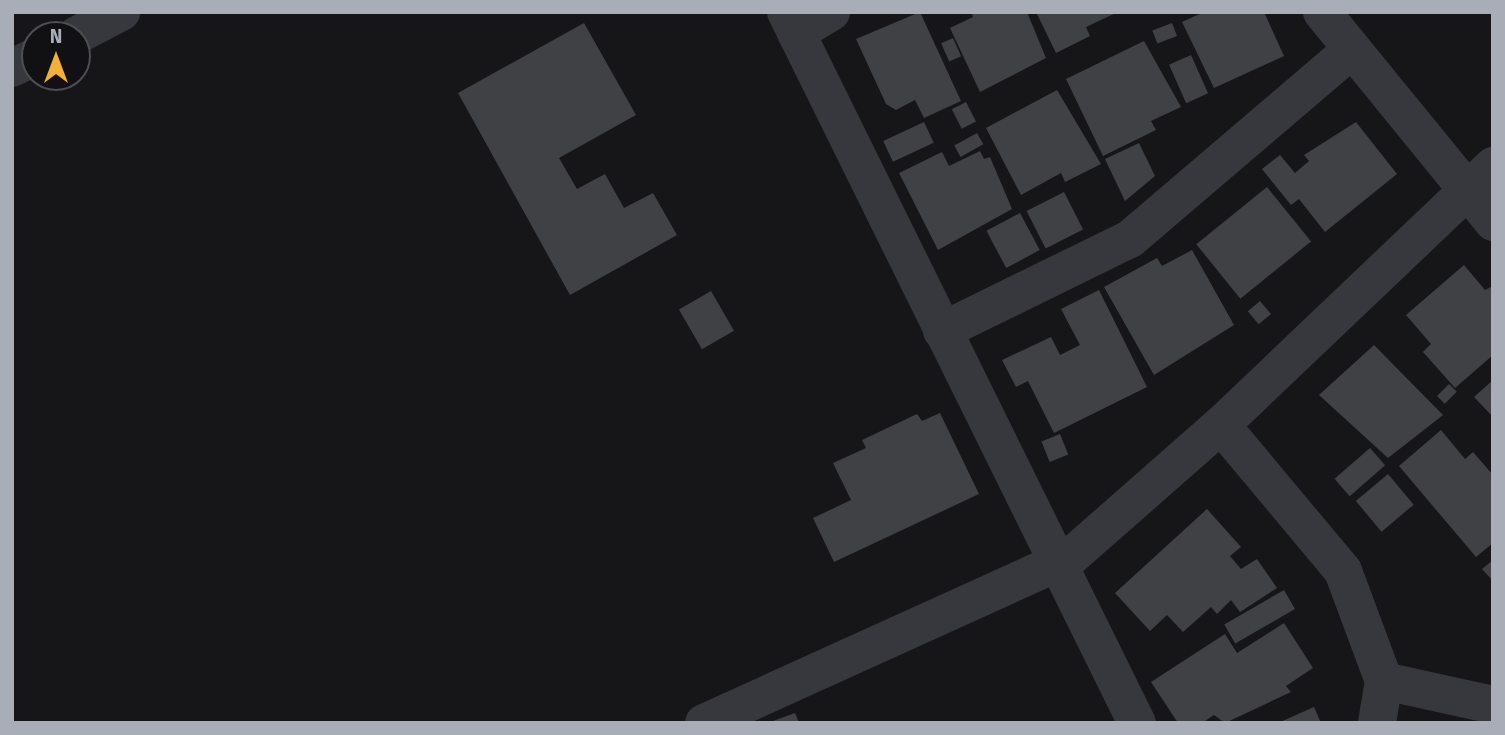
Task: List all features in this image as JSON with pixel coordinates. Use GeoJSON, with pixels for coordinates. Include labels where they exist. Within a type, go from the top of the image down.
{"type":"FeatureCollection","features":[{"type":"Feature","properties":{"kind":"street"},"geometry":{"type":"LineString","coordinates":[[91,28],[121,12]]}},
{"type":"Feature","properties":{"kind":"street"},"geometry":{"type":"LineString","coordinates":[[831,12],[791,22],[1137,723]]}},
{"type":"Feature","properties":{"kind":"street"},"geometry":{"type":"LineString","coordinates":[[1322,12],[1351,50],[1479,178],[1493,222]]}},
{"type":"Feature","properties":{"kind":"street"},"geometry":{"type":"LineString","coordinates":[[942,331],[1130,239],[1351,50]]}},
{"type":"Feature","properties":{"kind":"street"},"geometry":{"type":"LineString","coordinates":[[704,723],[1057,565],[1220,425],[1479,178]]}},
{"type":"Feature","properties":{"kind":"street"},"geometry":{"type":"LineString","coordinates":[[1220,425],[1343,571],[1384,681],[1377,723]]}},
{"type":"Feature","properties":{"kind":"street"},"geometry":{"type":"LineString","coordinates":[[1384,681],[1493,705]]}},
{"type":"Feature","properties":{"kind":"building"},"geometry":{"type":"Polygon","coordinates":[[[920,12],[961,101],[924,118],[915,100],[896,110],[886,104],[856,39],[920,12]]]}},
{"type":"Feature","properties":{"kind":"building"},"geometry":{"type":"Polygon","coordinates":[[[971,12],[1027,12],[1046,58],[980,92],[950,28],[973,17],[971,12]]]}},
{"type":"Feature","properties":{"kind":"building"},"geometry":{"type":"Polygon","coordinates":[[[1036,12],[1118,12],[1086,27],[1090,36],[1056,53],[1036,12]]]}},
{"type":"Feature","properties":{"kind":"building"},"geometry":{"type":"Polygon","coordinates":[[[1204,12],[1264,12],[1284,56],[1214,88],[1182,22],[1204,12]]]}},
{"type":"Feature","properties":{"kind":"building"},"geometry":{"type":"Polygon","coordinates":[[[584,23],[636,115],[559,158],[577,189],[605,174],[624,208],[653,193],[677,235],[570,295],[458,93],[584,23]]]}},
{"type":"Feature","properties":{"kind":"building"},"geometry":{"type":"Polygon","coordinates":[[[1172,23],[1177,36],[1157,44],[1152,31],[1172,23]]]}},
{"type":"Feature","properties":{"kind":"building"},"geometry":{"type":"Polygon","coordinates":[[[953,38],[961,56],[949,62],[941,43],[953,38]]]}},
{"type":"Feature","properties":{"kind":"building"},"geometry":{"type":"Polygon","coordinates":[[[1144,41],[1181,107],[1151,121],[1156,130],[1103,156],[1066,79],[1144,41]]]}},
{"type":"Feature","properties":{"kind":"building"},"geometry":{"type":"Polygon","coordinates":[[[1191,55],[1208,93],[1186,103],[1169,65],[1191,55]]]}},
{"type":"Feature","properties":{"kind":"building"},"geometry":{"type":"Polygon","coordinates":[[[1057,90],[1101,164],[1065,182],[1061,173],[1021,195],[986,128],[1057,90]]]}},
{"type":"Feature","properties":{"kind":"building"},"geometry":{"type":"Polygon","coordinates":[[[966,102],[976,122],[962,129],[952,109],[966,102]]]}},
{"type":"Feature","properties":{"kind":"building"},"geometry":{"type":"Polygon","coordinates":[[[924,122],[934,143],[893,162],[883,141],[924,122]]]}},
{"type":"Feature","properties":{"kind":"building"},"geometry":{"type":"Polygon","coordinates":[[[1356,122],[1397,174],[1325,232],[1299,199],[1291,205],[1262,169],[1280,155],[1295,173],[1309,161],[1304,155],[1356,122]]]}},
{"type":"Feature","properties":{"kind":"building"},"geometry":{"type":"Polygon","coordinates":[[[977,133],[983,144],[961,157],[954,146],[977,133]]]}},
{"type":"Feature","properties":{"kind":"building"},"geometry":{"type":"Polygon","coordinates":[[[1139,143],[1155,176],[1125,201],[1105,159],[1139,143]]]}},
{"type":"Feature","properties":{"kind":"building"},"geometry":{"type":"Polygon","coordinates":[[[980,151],[984,159],[990,157],[1012,209],[938,250],[899,173],[942,152],[949,166],[980,151]]]}},
{"type":"Feature","properties":{"kind":"building"},"geometry":{"type":"Polygon","coordinates":[[[1267,187],[1311,241],[1240,299],[1196,244],[1267,187]]]}},
{"type":"Feature","properties":{"kind":"building"},"geometry":{"type":"Polygon","coordinates":[[[1064,192],[1083,229],[1046,248],[1027,211],[1064,192]]]}},
{"type":"Feature","properties":{"kind":"building"},"geometry":{"type":"Polygon","coordinates":[[[1020,213],[1040,250],[1006,268],[986,231],[1020,213]]]}},
{"type":"Feature","properties":{"kind":"building"},"geometry":{"type":"Polygon","coordinates":[[[1192,250],[1234,325],[1154,375],[1104,287],[1157,258],[1162,266],[1192,250]]]}},
{"type":"Feature","properties":{"kind":"building"},"geometry":{"type":"Polygon","coordinates":[[[1464,265],[1485,290],[1493,286],[1493,355],[1455,388],[1423,352],[1431,344],[1406,315],[1464,265]]]}},
{"type":"Feature","properties":{"kind":"building"},"geometry":{"type":"Polygon","coordinates":[[[1099,290],[1147,387],[1054,433],[1028,381],[1016,387],[1002,360],[1051,337],[1060,355],[1080,345],[1061,309],[1099,290]]]}},
{"type":"Feature","properties":{"kind":"building"},"geometry":{"type":"Polygon","coordinates":[[[711,291],[734,331],[702,349],[679,310],[711,291]]]}},
{"type":"Feature","properties":{"kind":"building"},"geometry":{"type":"Polygon","coordinates":[[[1260,301],[1271,314],[1259,324],[1248,311],[1260,301]]]}},
{"type":"Feature","properties":{"kind":"building"},"geometry":{"type":"Polygon","coordinates":[[[1374,345],[1443,415],[1388,458],[1319,395],[1374,345]]]}},
{"type":"Feature","properties":{"kind":"building"},"geometry":{"type":"Polygon","coordinates":[[[1493,380],[1493,417],[1474,397],[1493,380]]]}},
{"type":"Feature","properties":{"kind":"building"},"geometry":{"type":"Polygon","coordinates":[[[1449,384],[1457,392],[1445,404],[1437,396],[1449,384]]]}},
{"type":"Feature","properties":{"kind":"building"},"geometry":{"type":"Polygon","coordinates":[[[940,413],[979,494],[834,562],[813,518],[851,500],[833,463],[866,448],[862,440],[917,414],[922,421],[940,413]]]}},
{"type":"Feature","properties":{"kind":"building"},"geometry":{"type":"Polygon","coordinates":[[[1441,430],[1465,459],[1473,452],[1493,475],[1493,543],[1476,557],[1399,466],[1441,430]]]}},
{"type":"Feature","properties":{"kind":"building"},"geometry":{"type":"Polygon","coordinates":[[[1060,434],[1068,454],[1050,462],[1041,441],[1060,434]]]}},
{"type":"Feature","properties":{"kind":"building"},"geometry":{"type":"Polygon","coordinates":[[[1370,448],[1385,465],[1350,496],[1335,479],[1370,448]]]}},
{"type":"Feature","properties":{"kind":"building"},"geometry":{"type":"Polygon","coordinates":[[[1388,474],[1414,505],[1382,532],[1356,501],[1388,474]]]}},
{"type":"Feature","properties":{"kind":"building"},"geometry":{"type":"Polygon","coordinates":[[[1207,509],[1241,547],[1230,556],[1241,569],[1257,559],[1277,588],[1240,612],[1231,600],[1217,614],[1211,607],[1183,632],[1167,615],[1150,631],[1115,593],[1207,509]]]}},
{"type":"Feature","properties":{"kind":"building"},"geometry":{"type":"Polygon","coordinates":[[[1493,560],[1493,581],[1482,569],[1493,560]]]}},
{"type":"Feature","properties":{"kind":"building"},"geometry":{"type":"Polygon","coordinates":[[[1284,590],[1295,609],[1235,644],[1224,624],[1284,590]]]}},
{"type":"Feature","properties":{"kind":"building"},"geometry":{"type":"Polygon","coordinates":[[[1284,623],[1313,668],[1286,686],[1291,692],[1225,723],[1214,715],[1202,723],[1178,723],[1151,682],[1225,634],[1237,653],[1284,623]]]}},
{"type":"Feature","properties":{"kind":"building"},"geometry":{"type":"Polygon","coordinates":[[[1314,707],[1321,723],[1278,723],[1314,707]]]}},
{"type":"Feature","properties":{"kind":"building"},"geometry":{"type":"Polygon","coordinates":[[[795,713],[799,723],[770,723],[770,722],[795,713]]]}}]}
